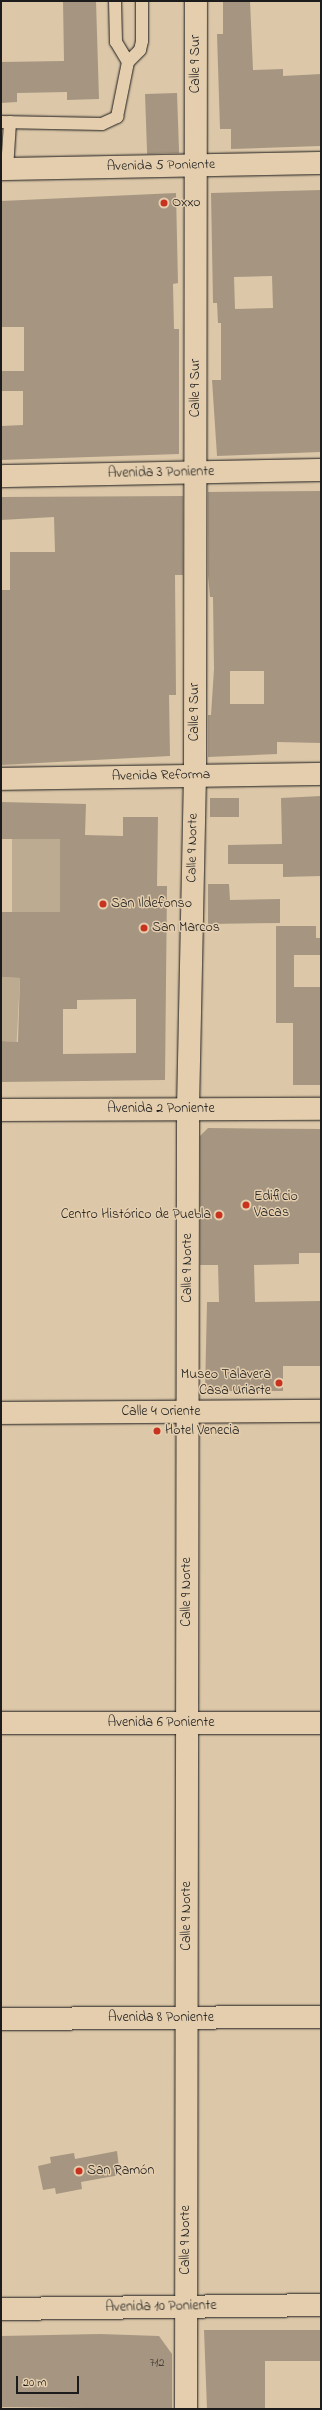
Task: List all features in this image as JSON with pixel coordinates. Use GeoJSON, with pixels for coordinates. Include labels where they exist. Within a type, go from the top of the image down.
{"type":"FeatureCollection","features":[{"type":"Feature","properties":{"kind":"street","name":"Calle 9 Sur"},"geometry":{"type":"LineString","coordinates":[[195,776],[196,1]]}},
{"type":"Feature","properties":{"kind":"street","name":"Avenida 5 Poniente"},"geometry":{"type":"LineString","coordinates":[[4,169],[321,162]]}},
{"type":"Feature","properties":{"kind":"street","name":"Avenida 3 Poniente"},"geometry":{"type":"LineString","coordinates":[[1,476],[321,470]]}},
{"type":"Feature","properties":{"kind":"street","name":"Avenida Reforma"},"geometry":{"type":"LineString","coordinates":[[1,779],[321,774]]}},
{"type":"Feature","properties":{"kind":"street","name":"Calle 9 Norte"},"geometry":{"type":"LineString","coordinates":[[186,2409],[188,1109],[195,776]]}},
{"type":"Feature","properties":{"kind":"street","name":"Avenida 2 Poniente"},"geometry":{"type":"LineString","coordinates":[[1,1110],[321,1109]]}},
{"type":"Feature","properties":{"kind":"street","name":"Calle 4 Oriente"},"geometry":{"type":"LineString","coordinates":[[1,1413],[321,1411]]}},
{"type":"Feature","properties":{"kind":"street","name":"Avenida 6 Poniente"},"geometry":{"type":"LineString","coordinates":[[1,1723],[321,1723]]}},
{"type":"Feature","properties":{"kind":"street","name":"Avenida 8 Poniente"},"geometry":{"type":"LineString","coordinates":[[1,2019],[321,2017]]}},
{"type":"Feature","properties":{"kind":"street","name":"Avenida 10 Poniente"},"geometry":{"type":"LineString","coordinates":[[1,2310],[321,2305]]}},
{"type":"Feature","properties":{"kind":"lane"},"geometry":{"type":"LineString","coordinates":[[115,1],[116,42],[128,62]]}},
{"type":"Feature","properties":{"kind":"lane"},"geometry":{"type":"LineString","coordinates":[[4,169],[5,122],[111,122],[122,108],[128,62],[140,50],[142,41],[142,1]]}},
{"type":"Feature","properties":{"kind":"shaded area"},"geometry":{"type":"Polygon","coordinates":[[[12,839],[60,839],[60,912],[12,912],[12,839]]]}},
{"type":"Feature","properties":{"kind":"shaded area"},"geometry":{"type":"Polygon","coordinates":[[[1,977],[20,978],[17,1042],[1,1041],[1,977]]]}},
{"type":"Feature","properties":{"kind":"building"},"geometry":{"type":"Polygon","coordinates":[[[63,1],[96,1],[99,99],[67,100],[67,92],[17,93],[17,102],[1,103],[1,62],[64,61],[63,1]]]}},
{"type":"Feature","properties":{"kind":"building"},"geometry":{"type":"Polygon","coordinates":[[[223,1],[250,1],[253,70],[283,69],[283,76],[321,74],[321,146],[231,149],[231,129],[220,129],[217,34],[223,34],[223,1]]]}},
{"type":"Feature","properties":{"kind":"building"},"geometry":{"type":"Polygon","coordinates":[[[177,93],[179,153],[147,154],[145,94],[177,93]]]}},
{"type":"Feature","properties":{"kind":"building"},"geometry":{"type":"Polygon","coordinates":[[[321,190],[321,452],[217,456],[212,380],[221,380],[221,323],[218,323],[217,303],[213,303],[211,193],[321,190]],[[272,276],[234,277],[235,309],[273,308],[272,276]]]}},
{"type":"Feature","properties":{"kind":"building"},"geometry":{"type":"Polygon","coordinates":[[[176,193],[178,283],[173,284],[174,329],[179,329],[179,454],[1,460],[1,426],[23,425],[23,391],[1,391],[1,371],[24,371],[24,327],[1,327],[1,201],[176,193]]]}},
{"type":"Feature","properties":{"kind":"building"},"geometry":{"type":"Polygon","coordinates":[[[320,491],[321,743],[277,742],[277,754],[208,757],[208,715],[211,715],[214,669],[213,597],[210,597],[208,575],[208,492],[320,491]],[[230,671],[230,704],[264,704],[264,671],[230,671]]]}},
{"type":"Feature","properties":{"kind":"building"},"geometry":{"type":"Polygon","coordinates":[[[183,496],[183,575],[175,575],[176,695],[169,695],[170,756],[1,765],[1,590],[10,590],[10,552],[55,552],[54,517],[1,520],[1,497],[183,496]]]}},
{"type":"Feature","properties":{"kind":"building"},"geometry":{"type":"Polygon","coordinates":[[[321,796],[321,876],[283,877],[283,864],[228,864],[228,845],[282,844],[281,798],[321,796]]]}},
{"type":"Feature","properties":{"kind":"building"},"geometry":{"type":"Polygon","coordinates":[[[210,798],[239,798],[239,817],[210,817],[210,798]]]}},
{"type":"Feature","properties":{"kind":"building"},"geometry":{"type":"Polygon","coordinates":[[[1,802],[86,804],[85,835],[123,836],[123,817],[158,817],[157,886],[167,886],[165,1080],[1,1082],[1,1041],[18,1042],[20,978],[1,977],[1,912],[60,912],[60,839],[1,839],[1,802]],[[136,999],[77,1000],[77,1009],[63,1009],[63,1054],[136,1053],[136,999]]]}},
{"type":"Feature","properties":{"kind":"building"},"geometry":{"type":"Polygon","coordinates":[[[208,884],[229,884],[230,900],[280,899],[280,923],[208,924],[208,884]]]}},
{"type":"Feature","properties":{"kind":"building"},"geometry":{"type":"Polygon","coordinates":[[[276,926],[316,926],[316,938],[321,938],[321,955],[294,955],[294,987],[321,987],[321,1085],[293,1085],[293,1023],[276,1023],[276,926]]]}},
{"type":"Feature","properties":{"kind":"building"},"geometry":{"type":"Polygon","coordinates":[[[208,1128],[321,1129],[321,1253],[299,1253],[299,1264],[254,1265],[255,1302],[320,1301],[321,1366],[283,1366],[283,1391],[205,1391],[207,1302],[219,1302],[218,1265],[200,1265],[200,1136],[208,1128]]]}},
{"type":"Feature","properties":{"kind":"building","name":"San Ramón"},"geometry":{"type":"Polygon","coordinates":[[[117,2151],[120,2175],[81,2182],[82,2189],[56,2194],[55,2188],[43,2190],[38,2166],[51,2163],[50,2157],[74,2153],[75,2159],[117,2151]]]}},
{"type":"Feature","properties":{"kind":"building"},"geometry":{"type":"Polygon","coordinates":[[[204,2330],[321,2330],[321,2361],[265,2361],[265,2409],[207,2409],[204,2330]]]}},
{"type":"Feature","properties":{"kind":"building"},"geometry":{"type":"Polygon","coordinates":[[[100,2334],[159,2336],[172,2354],[172,2409],[1,2407],[1,2336],[100,2334]]]}},
{"type":"Feature","properties":{"kind":"place","name":"Oxxo"},"geometry":{"type":"Point","coordinates":[164,203]}},
{"type":"Feature","properties":{"kind":"place","name":"San Ildefonso"},"geometry":{"type":"Point","coordinates":[103,904]}},
{"type":"Feature","properties":{"kind":"place","name":"San Marcos"},"geometry":{"type":"Point","coordinates":[144,928]}},
{"type":"Feature","properties":{"kind":"place","name":"Edificio Vacas"},"geometry":{"type":"Point","coordinates":[246,1205]}},
{"type":"Feature","properties":{"kind":"place","name":"Centro Histórico de Puebla"},"geometry":{"type":"Point","coordinates":[219,1215]}},
{"type":"Feature","properties":{"kind":"place","name":"Museo Talavera Casa Uriarte"},"geometry":{"type":"Point","coordinates":[279,1383]}},
{"type":"Feature","properties":{"kind":"place","name":"Hotel Venecia"},"geometry":{"type":"Point","coordinates":[157,1431]}},
{"type":"Feature","properties":{"kind":"place","name":"San Ramón"},"geometry":{"type":"Point","coordinates":[79,2171]}}]}
